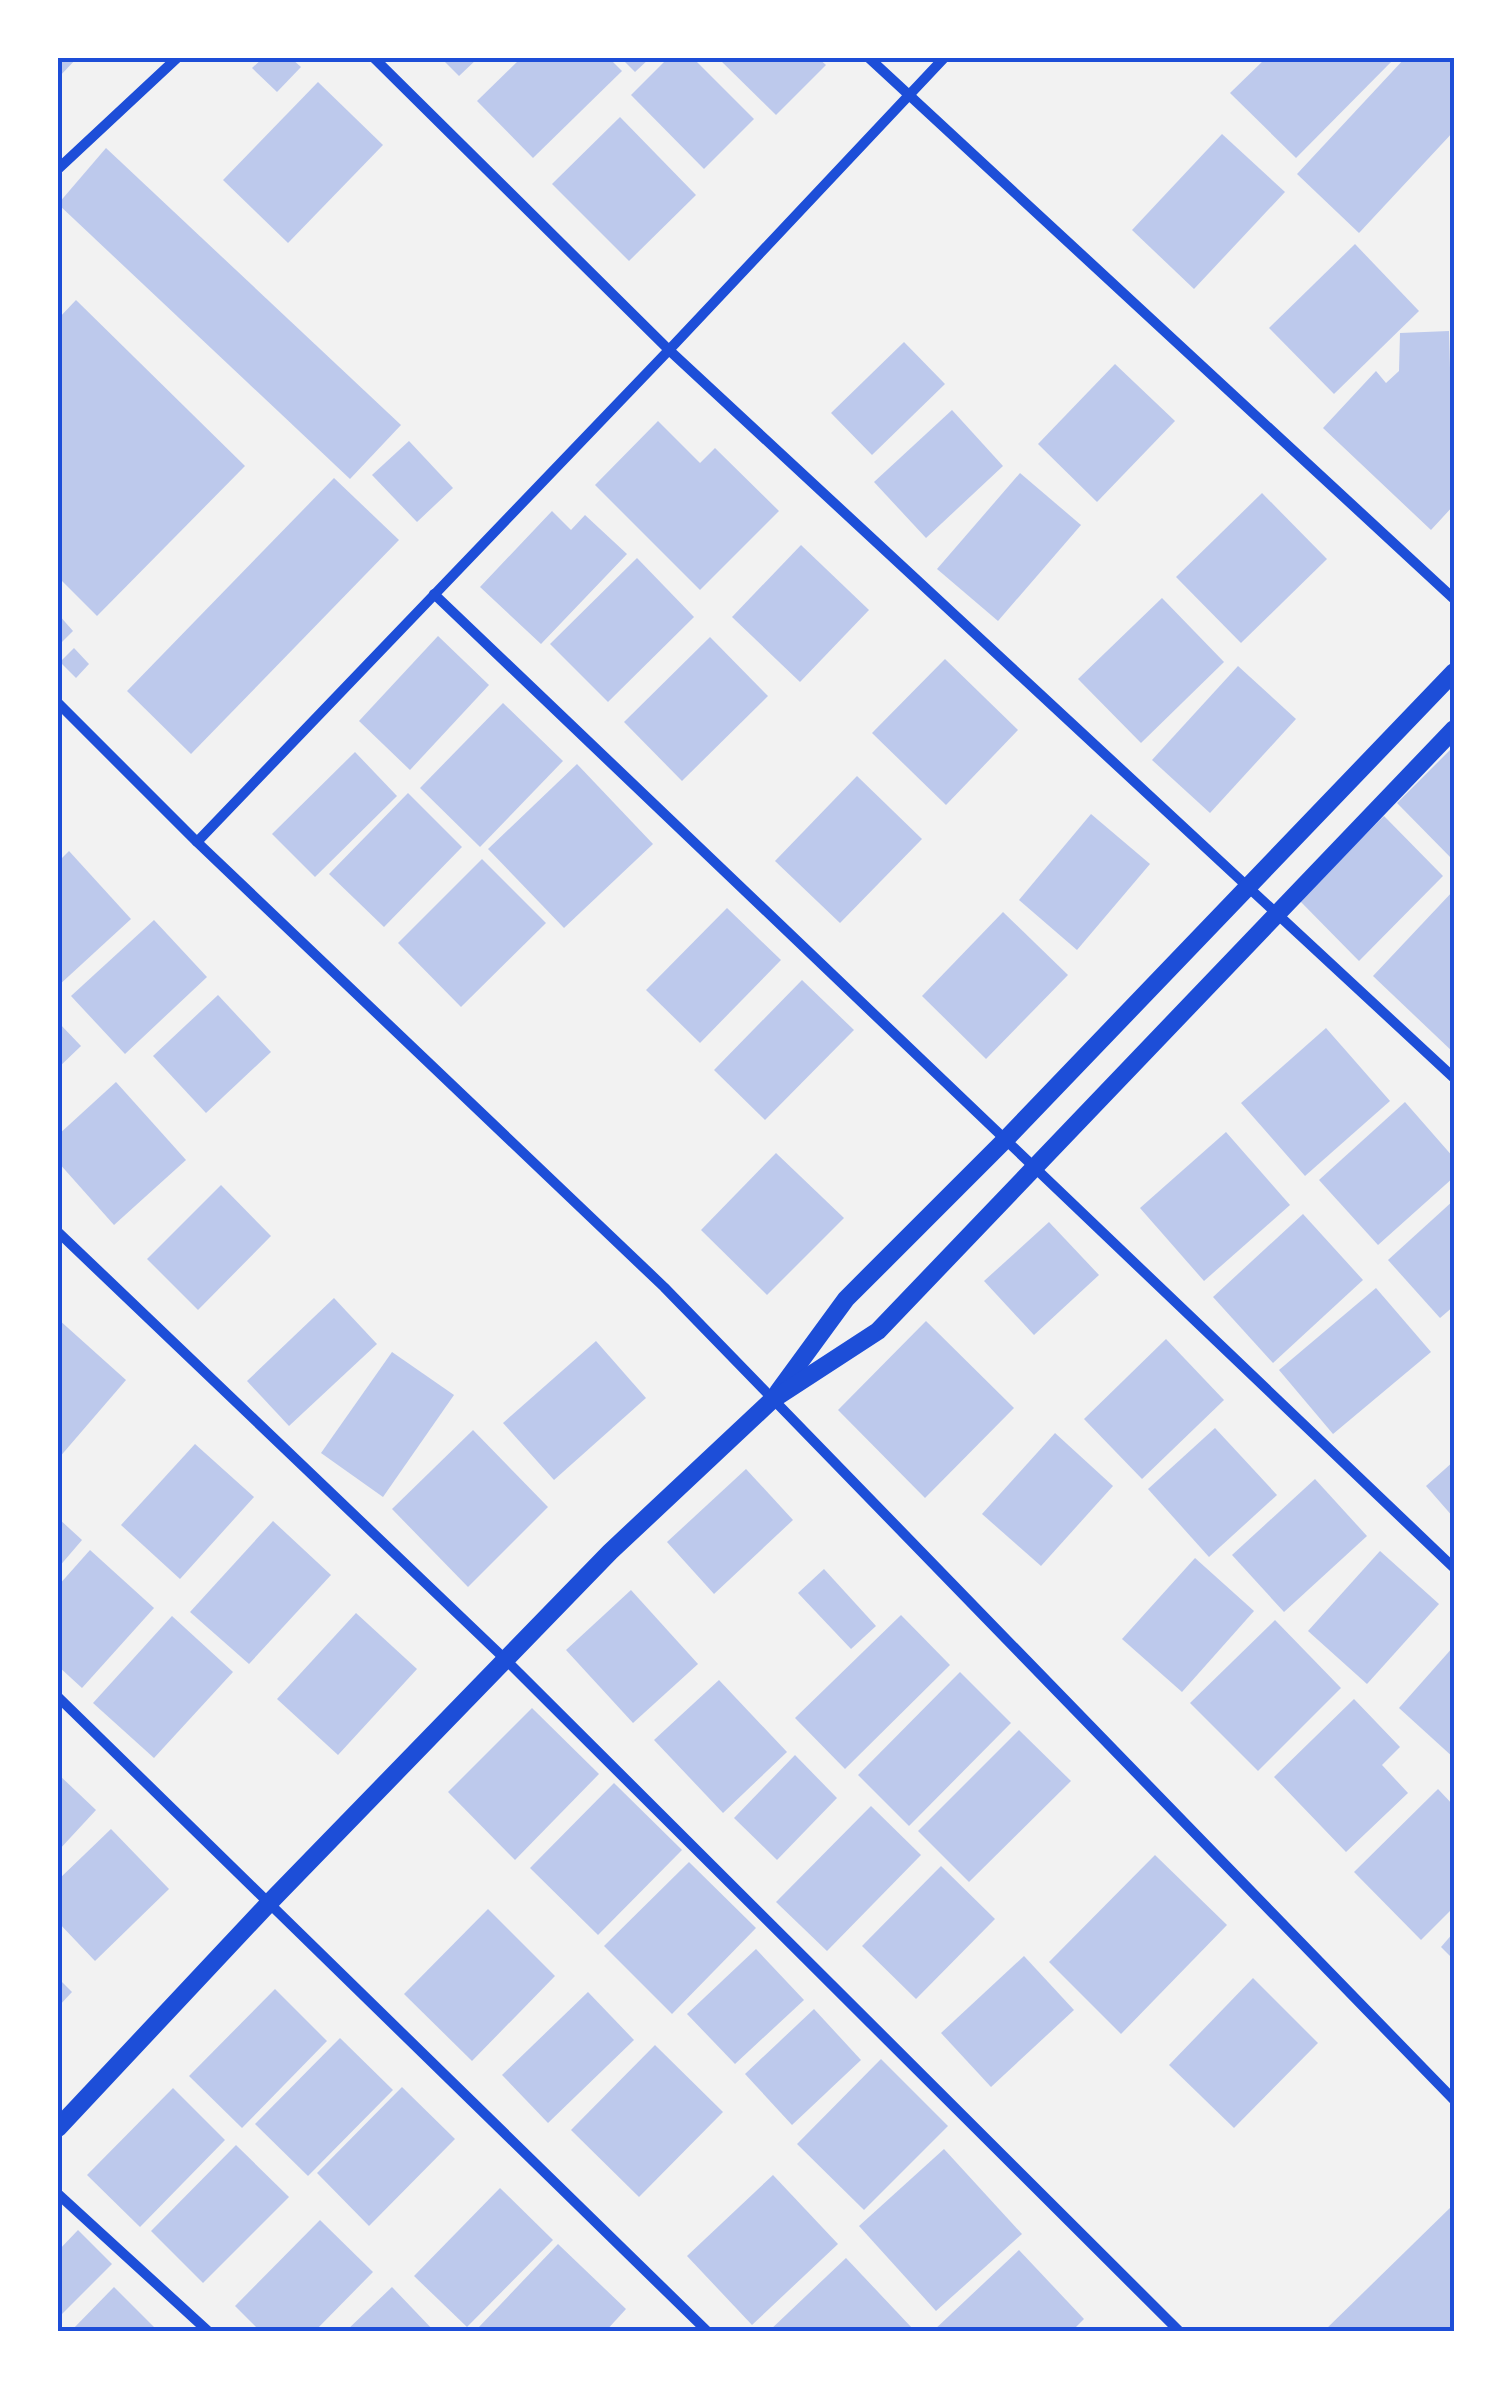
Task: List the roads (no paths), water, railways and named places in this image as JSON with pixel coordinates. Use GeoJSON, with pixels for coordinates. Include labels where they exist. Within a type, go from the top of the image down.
{"type":"FeatureCollection","features":[{"type":"Feature","properties":{"kind":"street"},"geometry":{"type":"LineString","coordinates":[[58,169],[177,58]]}},
{"type":"Feature","properties":{"kind":"street"},"geometry":{"type":"LineString","coordinates":[[374,58],[669,350],[1454,1078]]}},
{"type":"Feature","properties":{"kind":"street"},"geometry":{"type":"LineString","coordinates":[[869,58],[1454,599]]}},
{"type":"Feature","properties":{"kind":"street"},"geometry":{"type":"LineString","coordinates":[[196,842],[944,58]]}},
{"type":"Feature","properties":{"kind":"street"},"geometry":{"type":"LineString","coordinates":[[434,594],[1454,1568]]}},
{"type":"Feature","properties":{"kind":"street"},"geometry":{"type":"LineString","coordinates":[[772,1400],[846,1299],[1005,1140],[1454,672]]}},
{"type":"Feature","properties":{"kind":"street"},"geometry":{"type":"LineString","coordinates":[[58,703],[196,842],[664,1287],[1454,2100]]}},
{"type":"Feature","properties":{"kind":"street"},"geometry":{"type":"LineString","coordinates":[[58,2128],[270,1902],[610,1552],[772,1400],[878,1331],[1454,729]]}},
{"type":"Feature","properties":{"kind":"street"},"geometry":{"type":"LineString","coordinates":[[58,1232],[508,1661],[1180,2332]]}},
{"type":"Feature","properties":{"kind":"street"},"geometry":{"type":"LineString","coordinates":[[58,1697],[708,2332]]}},
{"type":"Feature","properties":{"kind":"street"},"geometry":{"type":"LineString","coordinates":[[58,2194],[208,2332]]}}]}
